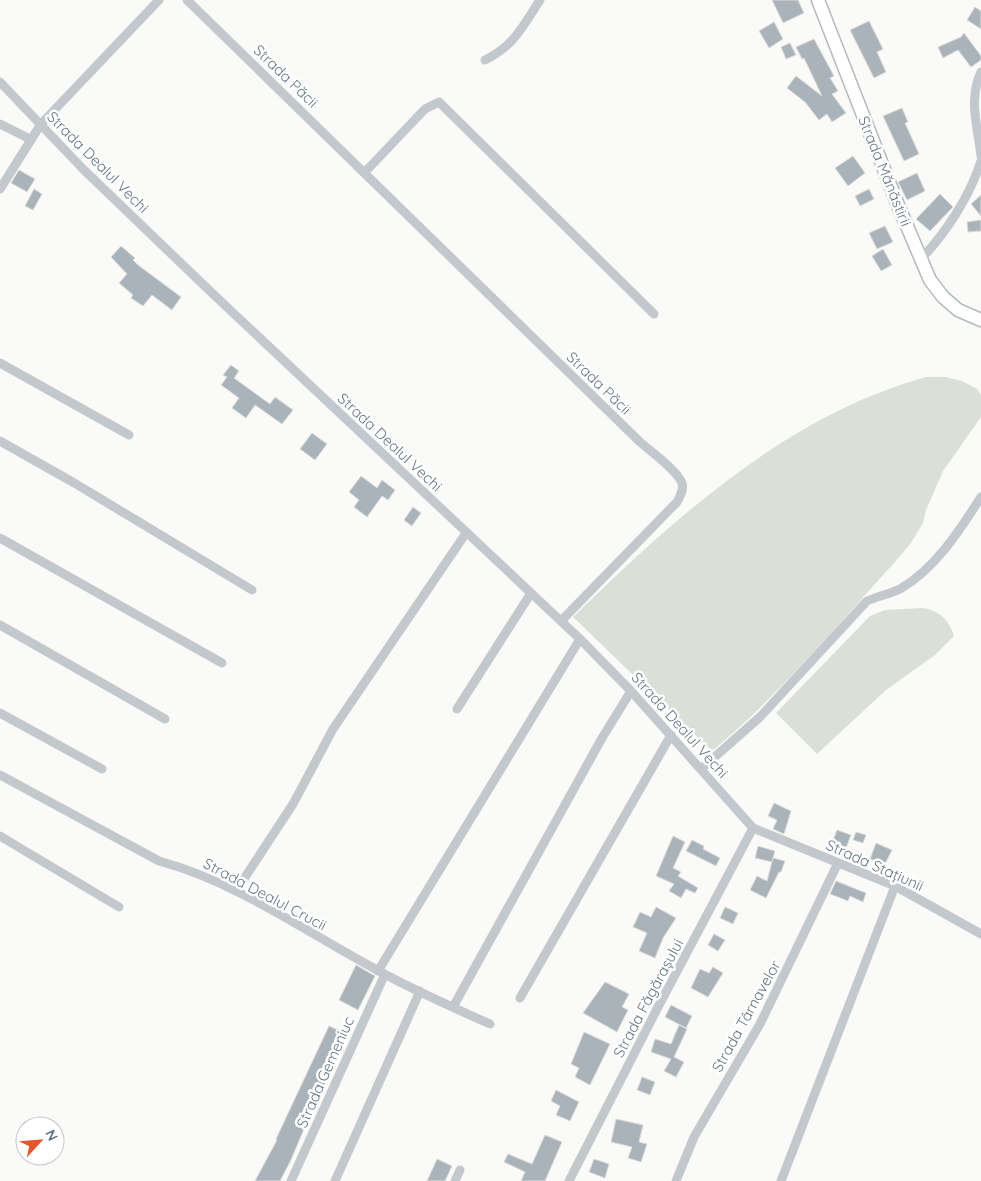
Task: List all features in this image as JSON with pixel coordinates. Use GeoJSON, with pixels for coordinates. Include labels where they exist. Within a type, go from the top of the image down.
{"type":"FeatureCollection","features":[{"type":"Feature","properties":{"kind":"street"},"geometry":{"type":"LineString","coordinates":[[0,189],[41,124],[159,0]]}},
{"type":"Feature","properties":{"kind":"street","name":"Strada Păcii"},"geometry":{"type":"LineString","coordinates":[[187,0],[365,172],[508,314],[675,473],[682,483],[682,492],[677,502],[561,621]]}},
{"type":"Feature","properties":{"kind":"street"},"geometry":{"type":"LineString","coordinates":[[485,60],[500,53],[512,42],[540,0]]}},
{"type":"Feature","properties":{"kind":"street","name":"Strada Mănăstirii"},"geometry":{"type":"LineString","coordinates":[[818,0],[920,260],[930,280],[943,297],[958,310],[981,320]]}},
{"type":"Feature","properties":{"kind":"street"},"geometry":{"type":"LineString","coordinates":[[981,72],[975,89],[974,109],[981,156]]}},
{"type":"Feature","properties":{"kind":"street","name":"Strada Dealul Vechi"},"geometry":{"type":"LineString","coordinates":[[0,82],[98,184],[580,639],[631,691],[753,828]]}},
{"type":"Feature","properties":{"kind":"street"},"geometry":{"type":"LineString","coordinates":[[365,172],[425,109],[440,102],[654,314]]}},
{"type":"Feature","properties":{"kind":"street"},"geometry":{"type":"LineString","coordinates":[[0,124],[30,139]]}},
{"type":"Feature","properties":{"kind":"street"},"geometry":{"type":"LineString","coordinates":[[920,260],[941,237],[976,178],[981,161]]}},
{"type":"Feature","properties":{"kind":"street"},"geometry":{"type":"LineString","coordinates":[[0,363],[129,435]]}},
{"type":"Feature","properties":{"kind":"street"},"geometry":{"type":"LineString","coordinates":[[0,441],[76,484],[252,590]]}},
{"type":"Feature","properties":{"kind":"street"},"geometry":{"type":"LineString","coordinates":[[701,769],[760,717],[862,606],[880,594],[898,590],[914,580],[931,564],[964,523],[981,497]]}},
{"type":"Feature","properties":{"kind":"street"},"geometry":{"type":"LineString","coordinates":[[236,891],[293,804],[333,729],[466,533]]}},
{"type":"Feature","properties":{"kind":"street"},"geometry":{"type":"LineString","coordinates":[[0,538],[222,663]]}},
{"type":"Feature","properties":{"kind":"street"},"geometry":{"type":"LineString","coordinates":[[457,710],[531,593]]}},
{"type":"Feature","properties":{"kind":"street"},"geometry":{"type":"LineString","coordinates":[[0,625],[165,719]]}},
{"type":"Feature","properties":{"kind":"street","name":"Strada Gemeniuc"},"geometry":{"type":"LineString","coordinates":[[291,1181],[382,973],[580,639]]}},
{"type":"Feature","properties":{"kind":"street"},"geometry":{"type":"LineString","coordinates":[[453,1007],[602,738],[631,691]]}},
{"type":"Feature","properties":{"kind":"street"},"geometry":{"type":"LineString","coordinates":[[0,712],[102,769]]}},
{"type":"Feature","properties":{"kind":"street"},"geometry":{"type":"LineString","coordinates":[[520,998],[671,735]]}},
{"type":"Feature","properties":{"kind":"street","name":"Strada Dealul Crucii"},"geometry":{"type":"LineString","coordinates":[[0,775],[159,861],[183,868],[236,891],[382,973],[490,1024]]}},
{"type":"Feature","properties":{"kind":"street","name":"Strada Stațiunii"},"geometry":{"type":"LineString","coordinates":[[753,828],[895,886],[981,934]]}},
{"type":"Feature","properties":{"kind":"street","name":"Strada Făgărașului"},"geometry":{"type":"LineString","coordinates":[[569,1181],[753,828]]}},
{"type":"Feature","properties":{"kind":"street"},"geometry":{"type":"LineString","coordinates":[[0,836],[119,907]]}},
{"type":"Feature","properties":{"kind":"street","name":"Strada Târnavelor"},"geometry":{"type":"LineString","coordinates":[[676,1181],[694,1137],[760,1024],[838,863]]}},
{"type":"Feature","properties":{"kind":"street"},"geometry":{"type":"LineString","coordinates":[[781,1181],[895,886]]}},
{"type":"Feature","properties":{"kind":"street"},"geometry":{"type":"LineString","coordinates":[[335,1181],[420,992]]}},
{"type":"Feature","properties":{"kind":"street"},"geometry":{"type":"LineString","coordinates":[[455,1181],[460,1170]]}},
{"type":"Feature","properties":{"kind":"shaded area"},"geometry":{"type":"Polygon","coordinates":[[[926,377],[945,377],[962,381],[977,389],[981,395],[981,417],[943,471],[926,510],[923,523],[911,543],[894,563],[806,660],[737,730],[712,751],[573,617],[652,543],[735,474],[780,444],[826,417],[875,394],[926,377]]]}},
{"type":"Feature","properties":{"kind":"shaded area"},"geometry":{"type":"Polygon","coordinates":[[[923,608],[934,611],[943,617],[954,636],[935,655],[886,690],[817,754],[776,713],[870,616],[885,610],[923,608]]]}},
{"type":"Feature","properties":{"kind":"building"},"geometry":{"type":"Polygon","coordinates":[[[772,0],[798,0],[804,13],[783,23],[772,0]]]}},
{"type":"Feature","properties":{"kind":"building"},"geometry":{"type":"Polygon","coordinates":[[[975,7],[981,11],[981,29],[967,20],[975,7]]]}},
{"type":"Feature","properties":{"kind":"building"},"geometry":{"type":"Polygon","coordinates":[[[869,21],[883,49],[877,52],[886,72],[874,78],[850,30],[869,21]]]}},
{"type":"Feature","properties":{"kind":"building"},"geometry":{"type":"Polygon","coordinates":[[[774,22],[783,39],[769,48],[759,31],[774,22]]]}},
{"type":"Feature","properties":{"kind":"building"},"geometry":{"type":"Polygon","coordinates":[[[964,33],[981,56],[981,60],[971,67],[958,50],[943,58],[938,47],[961,37],[964,33]]]}},
{"type":"Feature","properties":{"kind":"building"},"geometry":{"type":"Polygon","coordinates":[[[814,39],[834,76],[830,78],[838,91],[832,94],[846,113],[832,122],[827,114],[819,120],[805,102],[787,88],[796,76],[822,96],[804,58],[802,59],[796,47],[814,39]]]}},
{"type":"Feature","properties":{"kind":"building"},"geometry":{"type":"Polygon","coordinates":[[[790,43],[796,55],[786,59],[781,47],[790,43]]]}},
{"type":"Feature","properties":{"kind":"building"},"geometry":{"type":"Polygon","coordinates":[[[902,108],[908,122],[905,123],[919,154],[904,161],[883,116],[902,108]]]}},
{"type":"Feature","properties":{"kind":"building"},"geometry":{"type":"Polygon","coordinates":[[[853,156],[865,173],[848,186],[835,168],[853,156]]]}},
{"type":"Feature","properties":{"kind":"building"},"geometry":{"type":"Polygon","coordinates":[[[19,170],[35,179],[27,192],[11,183],[19,170]]]}},
{"type":"Feature","properties":{"kind":"building"},"geometry":{"type":"Polygon","coordinates":[[[917,173],[925,191],[907,200],[898,182],[917,173]]]}},
{"type":"Feature","properties":{"kind":"building"},"geometry":{"type":"Polygon","coordinates":[[[34,189],[42,194],[33,210],[25,206],[34,189]]]}},
{"type":"Feature","properties":{"kind":"building"},"geometry":{"type":"Polygon","coordinates":[[[869,189],[874,199],[860,206],[855,196],[869,189]]]}},
{"type":"Feature","properties":{"kind":"building"},"geometry":{"type":"Polygon","coordinates":[[[940,194],[953,207],[930,231],[916,219],[940,194]]]}},
{"type":"Feature","properties":{"kind":"building"},"geometry":{"type":"Polygon","coordinates":[[[981,195],[981,216],[971,204],[981,195]]]}},
{"type":"Feature","properties":{"kind":"building"},"geometry":{"type":"Polygon","coordinates":[[[981,220],[981,231],[968,232],[967,222],[981,220]]]}},
{"type":"Feature","properties":{"kind":"building"},"geometry":{"type":"Polygon","coordinates":[[[885,226],[893,242],[877,249],[869,233],[885,226]]]}},
{"type":"Feature","properties":{"kind":"building"},"geometry":{"type":"Polygon","coordinates":[[[121,246],[135,258],[133,260],[138,265],[181,297],[172,310],[152,295],[143,306],[131,298],[133,295],[119,283],[127,274],[111,257],[121,246]]]}},
{"type":"Feature","properties":{"kind":"building"},"geometry":{"type":"Polygon","coordinates":[[[883,249],[892,265],[881,271],[872,256],[883,249]]]}},
{"type":"Feature","properties":{"kind":"building"},"geometry":{"type":"Polygon","coordinates":[[[231,365],[239,371],[234,378],[270,404],[275,397],[293,410],[282,424],[255,405],[246,418],[232,408],[239,398],[221,385],[227,377],[223,375],[231,365]]]}},
{"type":"Feature","properties":{"kind":"building"},"geometry":{"type":"Polygon","coordinates":[[[312,433],[327,444],[315,460],[300,449],[312,433]]]}},
{"type":"Feature","properties":{"kind":"building"},"geometry":{"type":"Polygon","coordinates":[[[361,476],[377,488],[382,480],[395,490],[388,500],[382,496],[367,517],[354,507],[359,500],[349,492],[361,476]]]}},
{"type":"Feature","properties":{"kind":"building"},"geometry":{"type":"Polygon","coordinates":[[[413,507],[421,513],[412,526],[404,520],[413,507]]]}},
{"type":"Feature","properties":{"kind":"building"},"geometry":{"type":"Polygon","coordinates":[[[774,803],[791,811],[784,834],[773,829],[777,820],[768,816],[774,803]]]}},
{"type":"Feature","properties":{"kind":"building"},"geometry":{"type":"Polygon","coordinates":[[[837,830],[851,835],[846,848],[832,843],[837,830]]]}},
{"type":"Feature","properties":{"kind":"building"},"geometry":{"type":"Polygon","coordinates":[[[856,832],[866,835],[863,843],[853,840],[856,832]]]}},
{"type":"Feature","properties":{"kind":"building"},"geometry":{"type":"Polygon","coordinates":[[[673,836],[685,842],[673,868],[681,872],[678,876],[698,888],[695,893],[686,889],[681,898],[669,891],[674,884],[656,876],[673,836]]]}},
{"type":"Feature","properties":{"kind":"building"},"geometry":{"type":"Polygon","coordinates":[[[692,840],[704,846],[703,849],[720,858],[716,866],[686,851],[692,840]]]}},
{"type":"Feature","properties":{"kind":"building"},"geometry":{"type":"Polygon","coordinates":[[[876,843],[892,850],[885,864],[870,859],[876,843]]]}},
{"type":"Feature","properties":{"kind":"building"},"geometry":{"type":"Polygon","coordinates":[[[758,846],[775,851],[773,858],[785,861],[766,898],[750,890],[757,876],[767,881],[772,862],[755,858],[758,846]]]}},
{"type":"Feature","properties":{"kind":"building"},"geometry":{"type":"Polygon","coordinates":[[[836,881],[866,893],[863,902],[850,896],[848,901],[830,894],[836,881]]]}},
{"type":"Feature","properties":{"kind":"building"},"geometry":{"type":"Polygon","coordinates":[[[656,907],[676,918],[663,938],[655,958],[639,951],[647,933],[633,927],[640,912],[651,917],[656,907]]]}},
{"type":"Feature","properties":{"kind":"building"},"geometry":{"type":"Polygon","coordinates":[[[725,907],[738,913],[733,924],[720,918],[725,907]]]}},
{"type":"Feature","properties":{"kind":"building"},"geometry":{"type":"Polygon","coordinates":[[[714,934],[725,940],[718,951],[708,945],[714,934]]]}},
{"type":"Feature","properties":{"kind":"building"},"geometry":{"type":"Polygon","coordinates":[[[356,965],[375,976],[358,1010],[339,1000],[356,965]]]}},
{"type":"Feature","properties":{"kind":"building"},"geometry":{"type":"Polygon","coordinates":[[[713,967],[723,973],[708,997],[691,988],[700,969],[709,973],[713,967]]]}},
{"type":"Feature","properties":{"kind":"building"},"geometry":{"type":"Polygon","coordinates":[[[605,982],[629,994],[622,1007],[628,1010],[617,1032],[583,1013],[605,982]]]}},
{"type":"Feature","properties":{"kind":"building"},"geometry":{"type":"Polygon","coordinates":[[[671,1005],[692,1016],[686,1028],[665,1017],[671,1005]]]}},
{"type":"Feature","properties":{"kind":"building"},"geometry":{"type":"Polygon","coordinates":[[[679,1025],[687,1029],[674,1057],[684,1062],[676,1077],[664,1071],[671,1059],[651,1052],[655,1039],[671,1044],[679,1025]]]}},
{"type":"Feature","properties":{"kind":"building"},"geometry":{"type":"Polygon","coordinates":[[[329,1026],[348,1035],[290,1162],[280,1181],[255,1181],[277,1140],[329,1026]]]}},
{"type":"Feature","properties":{"kind":"building"},"geometry":{"type":"Polygon","coordinates":[[[584,1032],[610,1044],[590,1085],[575,1077],[579,1068],[571,1064],[584,1032]]]}},
{"type":"Feature","properties":{"kind":"building"},"geometry":{"type":"Polygon","coordinates":[[[642,1077],[655,1082],[650,1095],[637,1090],[642,1077]]]}},
{"type":"Feature","properties":{"kind":"building"},"geometry":{"type":"Polygon","coordinates":[[[556,1090],[579,1102],[570,1121],[556,1115],[560,1106],[551,1101],[556,1090]]]}},
{"type":"Feature","properties":{"kind":"building"},"geometry":{"type":"Polygon","coordinates":[[[616,1119],[643,1125],[639,1142],[647,1144],[641,1162],[628,1158],[632,1147],[611,1142],[616,1119]]]}},
{"type":"Feature","properties":{"kind":"building"},"geometry":{"type":"Polygon","coordinates":[[[545,1135],[562,1142],[545,1181],[521,1181],[525,1172],[504,1162],[508,1154],[532,1164],[545,1135]]]}},
{"type":"Feature","properties":{"kind":"building"},"geometry":{"type":"Polygon","coordinates":[[[437,1159],[452,1166],[445,1181],[427,1181],[437,1159]]]}},
{"type":"Feature","properties":{"kind":"building"},"geometry":{"type":"Polygon","coordinates":[[[594,1159],[609,1164],[605,1178],[589,1172],[594,1159]]]}}]}
